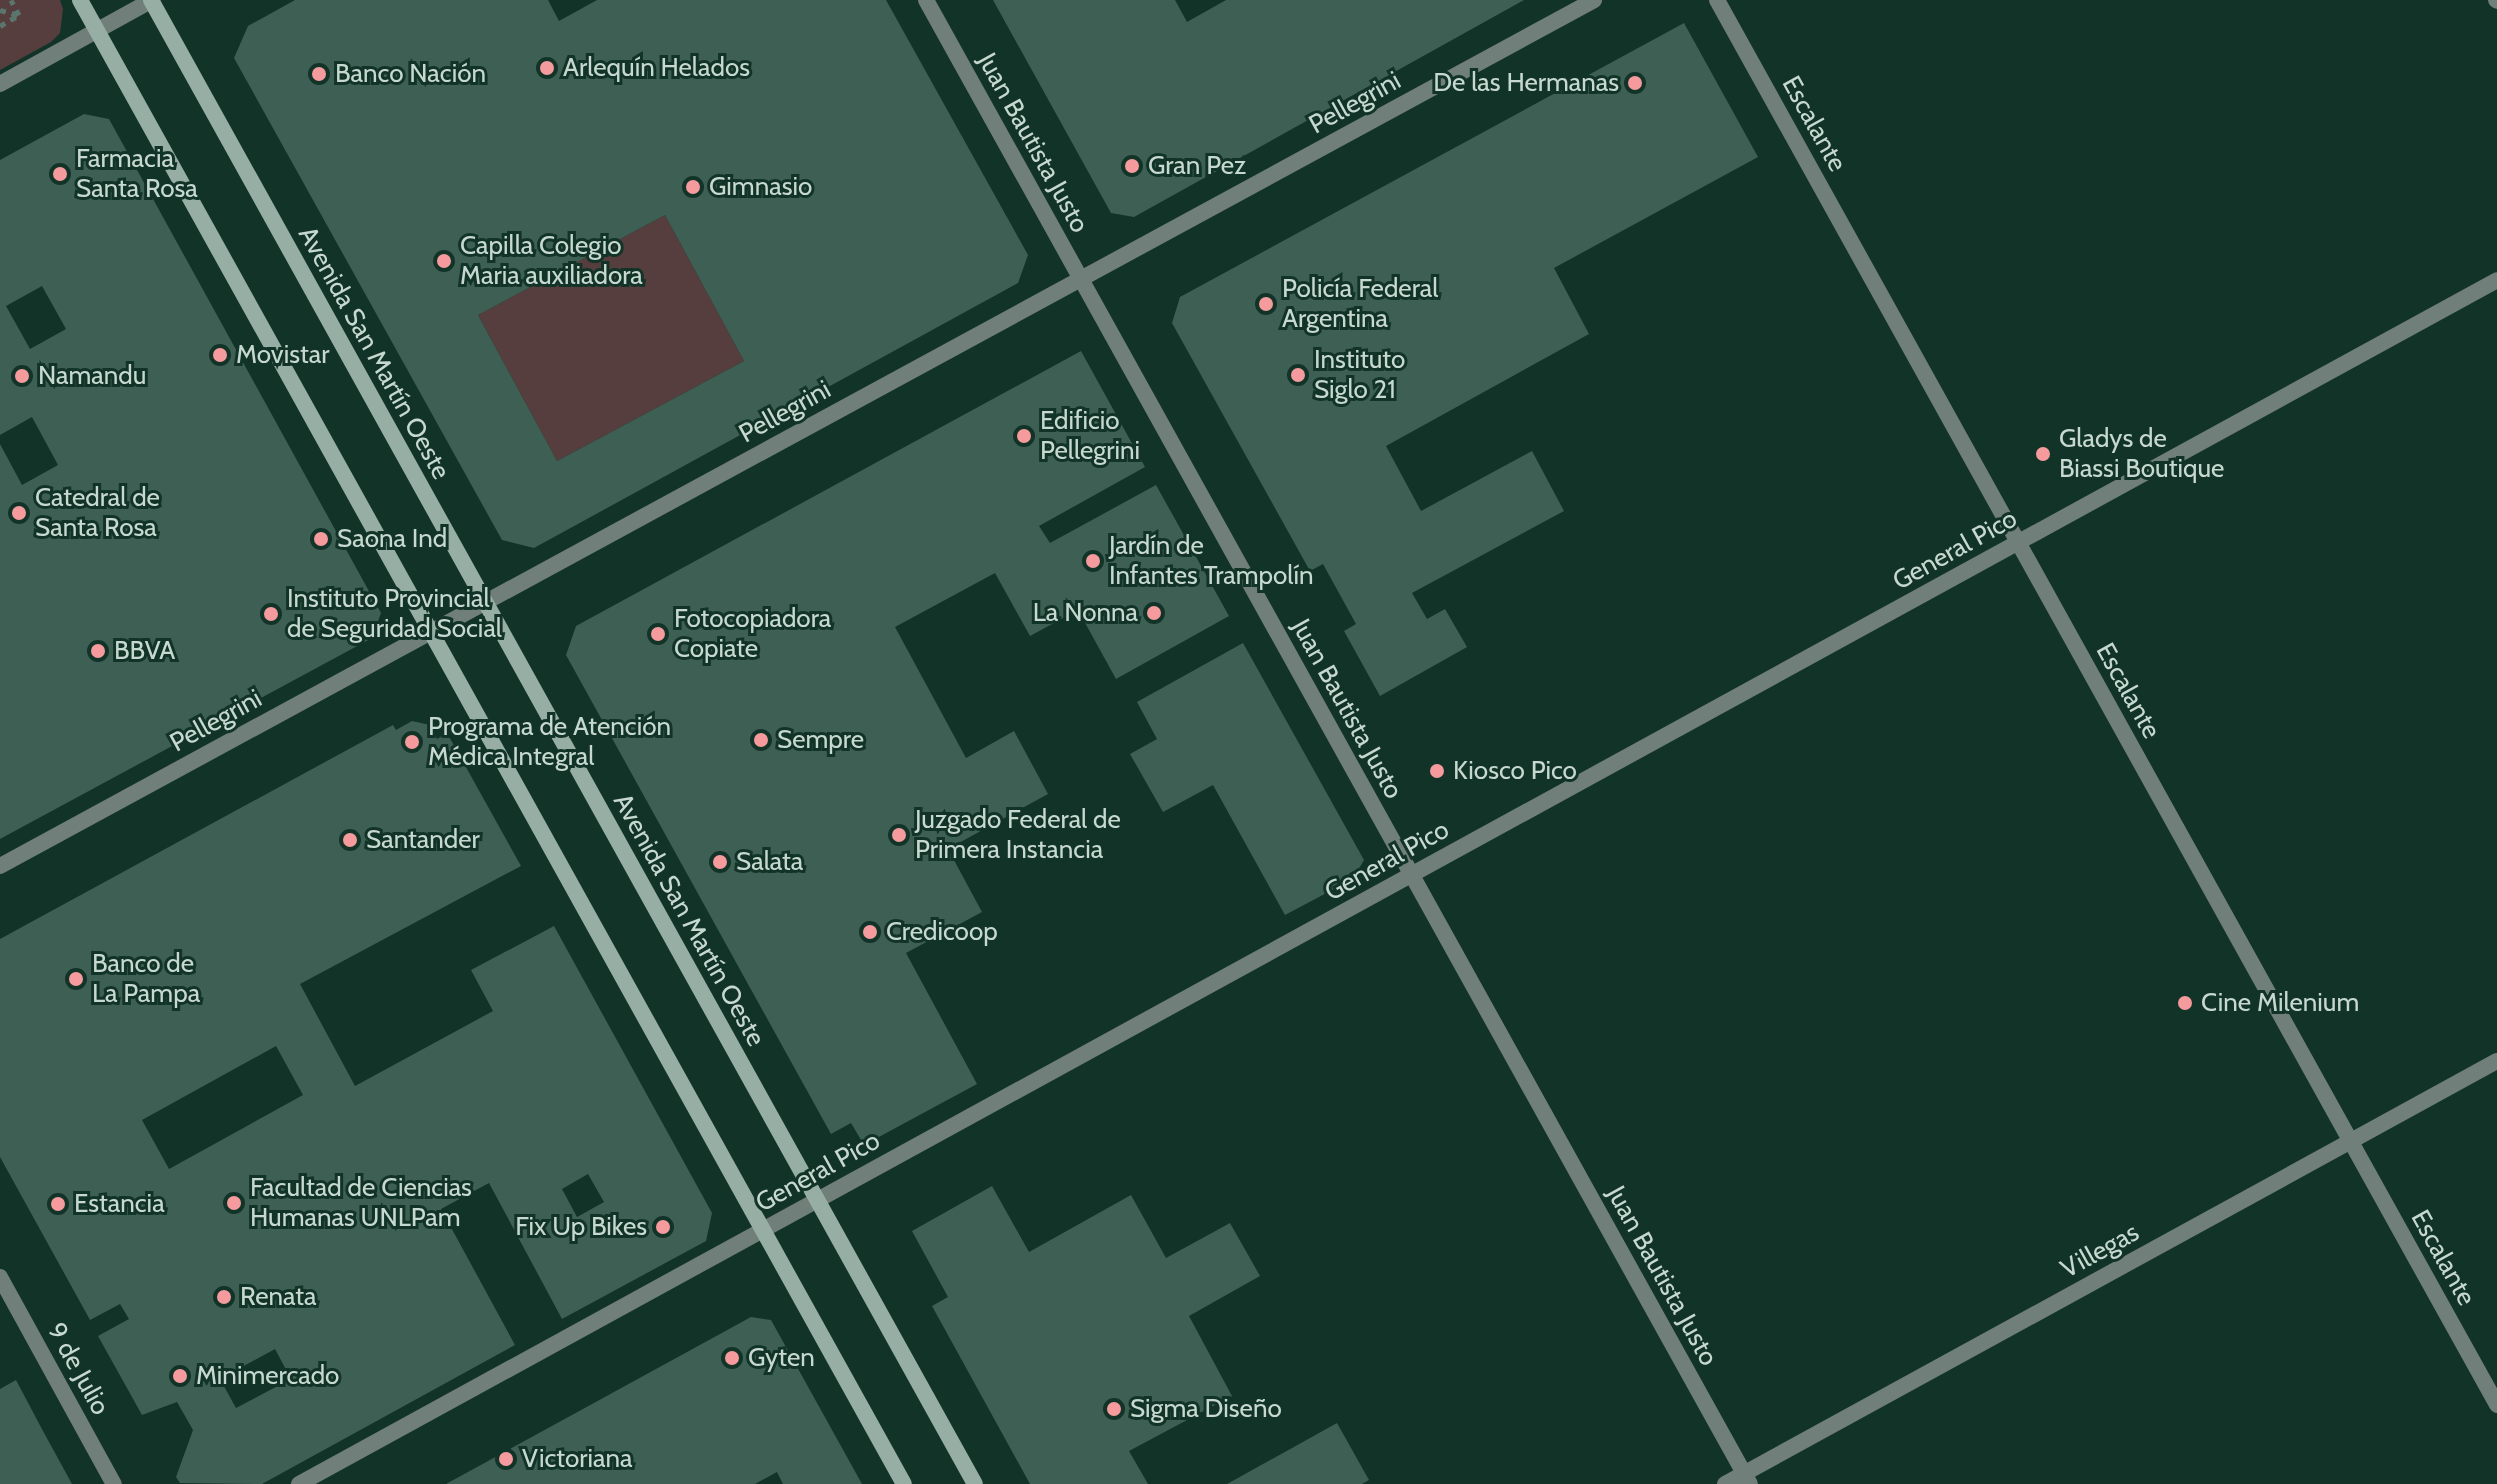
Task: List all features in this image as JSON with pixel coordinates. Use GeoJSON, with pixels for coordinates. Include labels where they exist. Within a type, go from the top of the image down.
{"type":"FeatureCollection","features":[{"type":"Feature","properties":{"kind":"main road"},"geometry":{"type":"LineString","coordinates":[[80,0],[904,1484]]}},
{"type":"Feature","properties":{"kind":"main road","name":"Avenida San Martín Oeste"},"geometry":{"type":"LineString","coordinates":[[152,0],[975,1484]]}},
{"type":"Feature","properties":{"kind":"street"},"geometry":{"type":"LineString","coordinates":[[0,84],[152,0]]}},
{"type":"Feature","properties":{"kind":"street","name":"Juan Bautista Justo"},"geometry":{"type":"LineString","coordinates":[[926,0],[1747,1479]]}},
{"type":"Feature","properties":{"kind":"street","name":"Pellegrini"},"geometry":{"type":"LineString","coordinates":[[0,866],[1594,0]]}},
{"type":"Feature","properties":{"kind":"street","name":"Escalante"},"geometry":{"type":"LineString","coordinates":[[1717,0],[2497,1405]]}},
{"type":"Feature","properties":{"kind":"street","name":"General Pico"},"geometry":{"type":"LineString","coordinates":[[299,1484],[2497,280]]}},
{"type":"Feature","properties":{"kind":"street","name":"Villegas"},"geometry":{"type":"LineString","coordinates":[[1725,1484],[1747,1479],[2497,1061]]}},
{"type":"Feature","properties":{"kind":"street","name":"9 de Julio"},"geometry":{"type":"LineString","coordinates":[[0,1277],[114,1484]]}},
{"type":"Feature","properties":{"kind":"path"},"geometry":{"type":"LineString","coordinates":[[11,0],[19,15]]}},
{"type":"Feature","properties":{"kind":"path"},"geometry":{"type":"LineString","coordinates":[[0,10],[19,15]]}},
{"type":"Feature","properties":{"kind":"path"},"geometry":{"type":"LineString","coordinates":[[0,26],[19,15]]}},
{"type":"Feature","properties":{"kind":"shaded area"},"geometry":{"type":"Polygon","coordinates":[[[0,0],[60,0],[63,9],[60,33],[51,42],[0,70],[0,0]]]}},
{"type":"Feature","properties":{"kind":"shaded area"},"geometry":{"type":"Polygon","coordinates":[[[665,215],[744,361],[557,461],[478,315],[665,215]]]}},
{"type":"Feature","properties":{"kind":"building"},"geometry":{"type":"Polygon","coordinates":[[[295,0],[548,0],[559,21],[597,0],[886,0],[1028,255],[1018,283],[534,548],[502,540],[234,58],[248,26],[295,0]],[[665,215],[478,315],[557,461],[744,361],[665,215]]]}},
{"type":"Feature","properties":{"kind":"building"},"geometry":{"type":"Polygon","coordinates":[[[993,0],[1175,0],[1187,22],[1226,0],[1524,0],[1134,217],[1111,213],[993,0]]]}},
{"type":"Feature","properties":{"kind":"building"},"geometry":{"type":"Polygon","coordinates":[[[1684,23],[1758,157],[1554,268],[1589,334],[1386,446],[1421,511],[1532,451],[1564,511],[1412,593],[1427,619],[1445,609],[1467,647],[1380,696],[1344,631],[1356,624],[1323,564],[1310,571],[1172,323],[1180,297],[1684,23]]]}},
{"type":"Feature","properties":{"kind":"building"},"geometry":{"type":"Polygon","coordinates":[[[84,114],[109,119],[381,613],[372,638],[0,839],[0,444],[22,485],[58,465],[32,417],[0,435],[0,160],[84,114]],[[42,286],[6,306],[30,349],[66,329],[42,286]]]}},
{"type":"Feature","properties":{"kind":"building"},"geometry":{"type":"Polygon","coordinates":[[[1081,351],[1145,467],[1039,526],[1050,543],[1156,485],[1229,616],[1116,679],[1078,610],[1030,636],[995,573],[895,627],[966,758],[1014,731],[1048,794],[948,849],[982,912],[906,953],[977,1084],[864,1145],[851,1123],[831,1134],[566,655],[576,626],[1081,351]]]}},
{"type":"Feature","properties":{"kind":"building"},"geometry":{"type":"Polygon","coordinates":[[[1243,643],[1364,860],[1353,879],[1285,915],[1213,785],[1163,812],[1130,754],[1157,739],[1137,702],[1243,643]]]}},
{"type":"Feature","properties":{"kind":"building"},"geometry":{"type":"Polygon","coordinates":[[[412,721],[430,725],[437,739],[447,733],[521,866],[300,984],[355,1086],[493,1011],[471,970],[554,926],[712,1213],[706,1241],[562,1319],[489,1183],[441,1209],[515,1345],[262,1484],[180,1483],[176,1477],[193,1430],[177,1402],[142,1415],[98,1336],[129,1319],[120,1304],[90,1320],[0,1157],[0,939],[393,725],[396,730],[412,721]],[[276,1046],[142,1120],[169,1169],[303,1095],[276,1046]],[[588,1174],[562,1189],[577,1217],[604,1202],[588,1174]],[[275,1349],[220,1379],[236,1408],[291,1379],[275,1349]]]}},
{"type":"Feature","properties":{"kind":"building"},"geometry":{"type":"Polygon","coordinates":[[[992,1186],[1029,1252],[1131,1195],[1166,1258],[1230,1223],[1260,1276],[1189,1316],[1232,1396],[1129,1451],[1148,1484],[1030,1484],[932,1306],[948,1297],[912,1231],[992,1186]]]}},
{"type":"Feature","properties":{"kind":"building"},"geometry":{"type":"Polygon","coordinates":[[[751,1317],[771,1320],[862,1484],[783,1484],[777,1472],[755,1484],[446,1484],[751,1317]]]}},
{"type":"Feature","properties":{"kind":"building"},"geometry":{"type":"Polygon","coordinates":[[[16,1380],[72,1484],[0,1484],[0,1389],[16,1380]]]}},
{"type":"Feature","properties":{"kind":"building"},"geometry":{"type":"Polygon","coordinates":[[[1337,1423],[1369,1480],[1362,1484],[1227,1484],[1337,1423]]]}},
{"type":"Feature","properties":{"kind":"place","name":"Arlequín Helados"},"geometry":{"type":"Point","coordinates":[547,68]}},
{"type":"Feature","properties":{"kind":"place","name":"Banco Nación"},"geometry":{"type":"Point","coordinates":[319,74]}},
{"type":"Feature","properties":{"kind":"place","name":"De las Hermanas"},"geometry":{"type":"Point","coordinates":[1635,83]}},
{"type":"Feature","properties":{"kind":"place","name":"Gran Pez"},"geometry":{"type":"Point","coordinates":[1132,166]}},
{"type":"Feature","properties":{"kind":"place","name":"Farmacia Santa Rosa"},"geometry":{"type":"Point","coordinates":[60,174]}},
{"type":"Feature","properties":{"kind":"place","name":"Gimnasio"},"geometry":{"type":"Point","coordinates":[693,187]}},
{"type":"Feature","properties":{"kind":"place","name":"Capilla Colegio Maria auxiliadora"},"geometry":{"type":"Point","coordinates":[444,261]}},
{"type":"Feature","properties":{"kind":"place","name":"Policía Federal Argentina"},"geometry":{"type":"Point","coordinates":[1266,304]}},
{"type":"Feature","properties":{"kind":"place","name":"Movistar"},"geometry":{"type":"Point","coordinates":[220,355]}},
{"type":"Feature","properties":{"kind":"place","name":"Instituto Siglo 21"},"geometry":{"type":"Point","coordinates":[1298,375]}},
{"type":"Feature","properties":{"kind":"place","name":"Namandu"},"geometry":{"type":"Point","coordinates":[22,376]}},
{"type":"Feature","properties":{"kind":"place","name":"Edificio Pellegrini"},"geometry":{"type":"Point","coordinates":[1024,436]}},
{"type":"Feature","properties":{"kind":"place","name":"Gladys de Biassi Boutique"},"geometry":{"type":"Point","coordinates":[2043,454]}},
{"type":"Feature","properties":{"kind":"place","name":"Catedral de Santa Rosa"},"geometry":{"type":"Point","coordinates":[19,513]}},
{"type":"Feature","properties":{"kind":"place","name":"Saona Ind"},"geometry":{"type":"Point","coordinates":[321,539]}},
{"type":"Feature","properties":{"kind":"place","name":"Jardín de Infantes Trampolín"},"geometry":{"type":"Point","coordinates":[1093,561]}},
{"type":"Feature","properties":{"kind":"place","name":"La Nonna"},"geometry":{"type":"Point","coordinates":[1154,613]}},
{"type":"Feature","properties":{"kind":"place","name":"Instituto Provincial de Seguridad Social"},"geometry":{"type":"Point","coordinates":[271,614]}},
{"type":"Feature","properties":{"kind":"place","name":"Fotocopiadora Copiate"},"geometry":{"type":"Point","coordinates":[658,634]}},
{"type":"Feature","properties":{"kind":"place","name":"BBVA"},"geometry":{"type":"Point","coordinates":[98,651]}},
{"type":"Feature","properties":{"kind":"place","name":"Sempre"},"geometry":{"type":"Point","coordinates":[761,740]}},
{"type":"Feature","properties":{"kind":"place","name":"Programa de Atención Médica Integral"},"geometry":{"type":"Point","coordinates":[412,742]}},
{"type":"Feature","properties":{"kind":"place","name":"Kiosco Pico"},"geometry":{"type":"Point","coordinates":[1437,771]}},
{"type":"Feature","properties":{"kind":"place","name":"Juzgado Federal de Primera Instancia"},"geometry":{"type":"Point","coordinates":[899,835]}},
{"type":"Feature","properties":{"kind":"place","name":"Santander"},"geometry":{"type":"Point","coordinates":[350,840]}},
{"type":"Feature","properties":{"kind":"place","name":"Salata"},"geometry":{"type":"Point","coordinates":[720,862]}},
{"type":"Feature","properties":{"kind":"place","name":"Credicoop"},"geometry":{"type":"Point","coordinates":[870,932]}},
{"type":"Feature","properties":{"kind":"place","name":"Banco de La Pampa"},"geometry":{"type":"Point","coordinates":[76,979]}},
{"type":"Feature","properties":{"kind":"place","name":"Cine Milenium"},"geometry":{"type":"Point","coordinates":[2185,1003]}},
{"type":"Feature","properties":{"kind":"place","name":"Facultad de Ciencias Humanas UNLPam"},"geometry":{"type":"Point","coordinates":[234,1203]}},
{"type":"Feature","properties":{"kind":"place","name":"Estancia"},"geometry":{"type":"Point","coordinates":[58,1204]}},
{"type":"Feature","properties":{"kind":"place","name":"Fix Up Bikes"},"geometry":{"type":"Point","coordinates":[663,1227]}},
{"type":"Feature","properties":{"kind":"place","name":"Renata"},"geometry":{"type":"Point","coordinates":[224,1297]}},
{"type":"Feature","properties":{"kind":"place","name":"Gyten"},"geometry":{"type":"Point","coordinates":[732,1358]}},
{"type":"Feature","properties":{"kind":"place","name":"Minimercado"},"geometry":{"type":"Point","coordinates":[180,1376]}},
{"type":"Feature","properties":{"kind":"place","name":"Sigma Diseño"},"geometry":{"type":"Point","coordinates":[1114,1409]}},
{"type":"Feature","properties":{"kind":"place","name":"Victoriana"},"geometry":{"type":"Point","coordinates":[506,1459]}}]}
